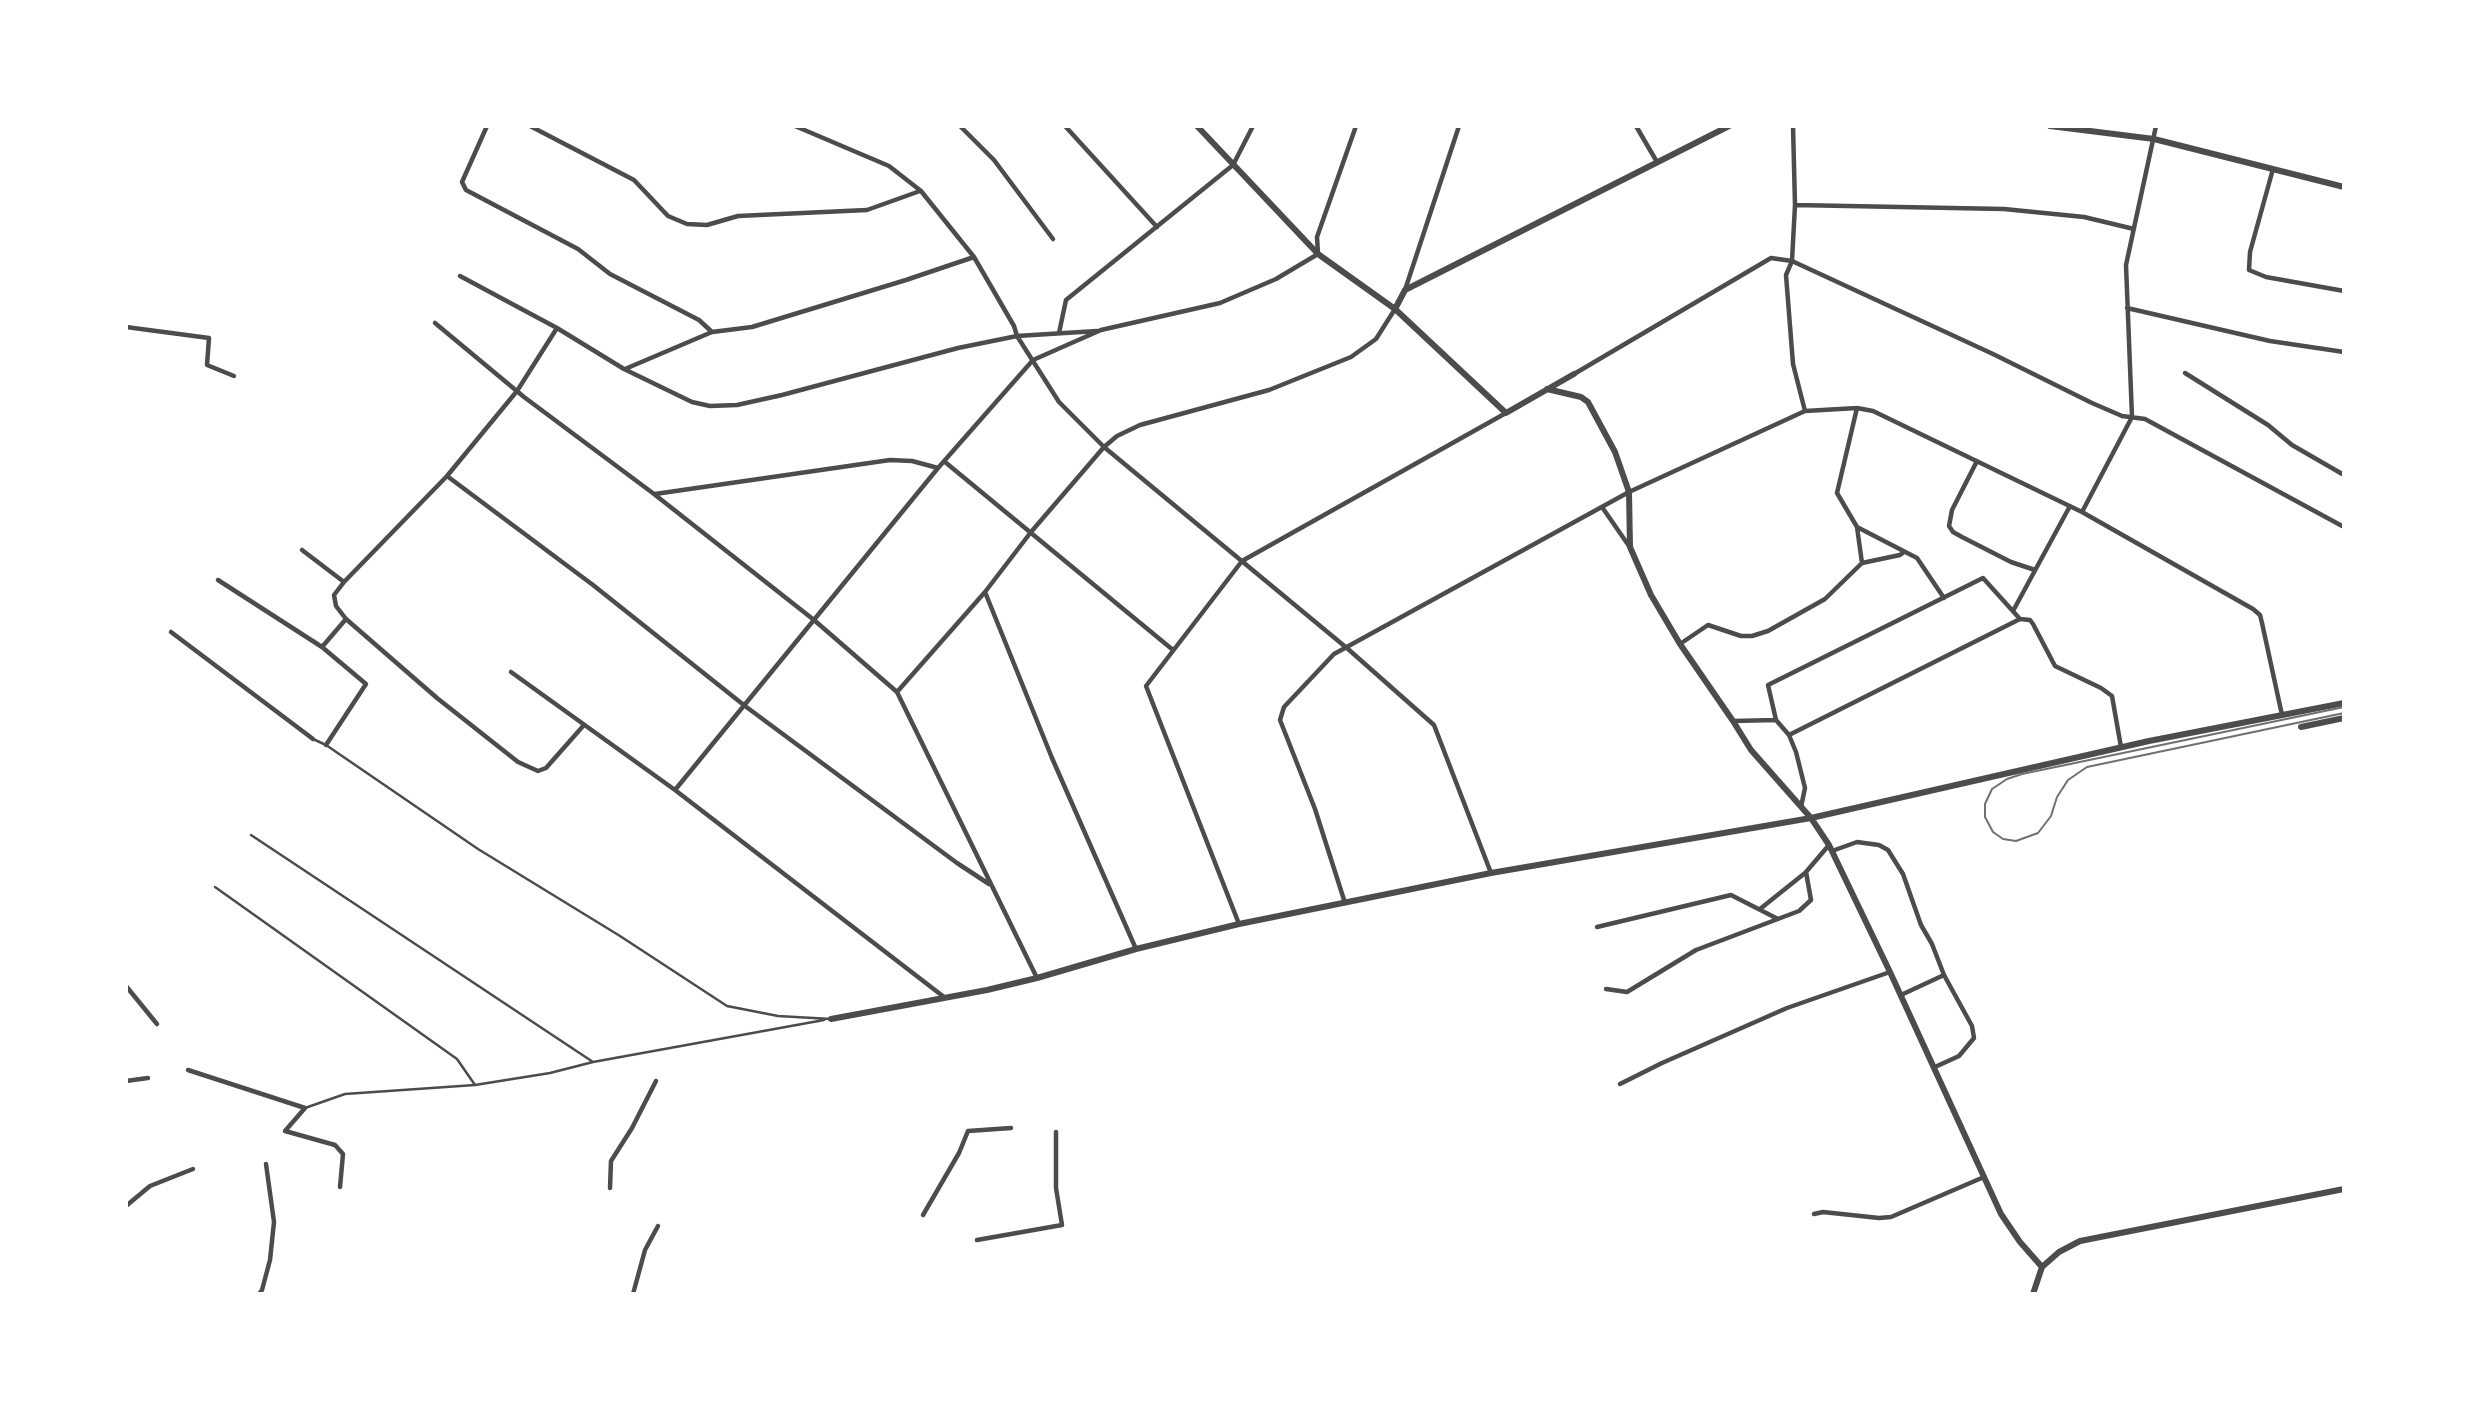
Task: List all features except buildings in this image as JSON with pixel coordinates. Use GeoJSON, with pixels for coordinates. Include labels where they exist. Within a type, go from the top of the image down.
{"type":"FeatureCollection","features":[{"type":"Feature","properties":{"kind":"street"},"geometry":{"type":"LineString","coordinates":[[487,126],[462,182],[467,190],[578,249],[610,274],[699,320],[712,332]]}},
{"type":"Feature","properties":{"kind":"street"},"geometry":{"type":"LineString","coordinates":[[530,126],[634,180],[668,216],[687,223],[707,225],[738,216],[867,210],[921,191]]}},
{"type":"Feature","properties":{"kind":"street"},"geometry":{"type":"LineString","coordinates":[[795,126],[889,166],[921,191],[974,257],[1014,326],[1017,336],[1059,402],[1104,447],[1348,649],[1434,725],[1491,873]]}},
{"type":"Feature","properties":{"kind":"street"},"geometry":{"type":"LineString","coordinates":[[960,126],[994,160],[1054,239]]}},
{"type":"Feature","properties":{"kind":"street"},"geometry":{"type":"LineString","coordinates":[[1065,126],[1157,227]]}},
{"type":"Feature","properties":{"kind":"street"},"geometry":{"type":"LineString","coordinates":[[1197,126],[1318,254],[1395,309],[1506,413]]}},
{"type":"Feature","properties":{"kind":"street"},"geometry":{"type":"LineString","coordinates":[[1059,333],[1066,300],[1233,165],[1253,126]]}},
{"type":"Feature","properties":{"kind":"street"},"geometry":{"type":"LineString","coordinates":[[1318,254],[1317,237],[1356,126]]}},
{"type":"Feature","properties":{"kind":"street"},"geometry":{"type":"LineString","coordinates":[[897,692],[985,592],[1031,532],[1104,447],[1117,436],[1140,425],[1269,390],[1351,357],[1376,339],[1405,290],[1459,126]]}},
{"type":"Feature","properties":{"kind":"street"},"geometry":{"type":"LineString","coordinates":[[1636,126],[1657,162]]}},
{"type":"Feature","properties":{"kind":"street"},"geometry":{"type":"LineString","coordinates":[[1405,290],[1729,126]]}},
{"type":"Feature","properties":{"kind":"street"},"geometry":{"type":"LineString","coordinates":[[1793,126],[1795,205],[1792,261],[1786,275],[1793,364],[1805,411]]}},
{"type":"Feature","properties":{"kind":"street"},"geometry":{"type":"LineString","coordinates":[[2050,126],[2154,139],[2344,187]]}},
{"type":"Feature","properties":{"kind":"street"},"geometry":{"type":"LineString","coordinates":[[2082,512],[2132,417],[2126,265],[2156,126]]}},
{"type":"Feature","properties":{"kind":"street"},"geometry":{"type":"LineString","coordinates":[[2273,168],[2250,252],[2249,270],[2266,277],[2344,291]]}},
{"type":"Feature","properties":{"kind":"street"},"geometry":{"type":"LineString","coordinates":[[1795,205],[2004,209],[2084,217],[2134,229]]}},
{"type":"Feature","properties":{"kind":"street"},"geometry":{"type":"LineString","coordinates":[[460,275],[557,328],[624,369],[692,401],[710,406],[737,405],[958,348],[1017,336],[1101,330],[1220,303],[1276,279],[1318,254]]}},
{"type":"Feature","properties":{"kind":"street"},"geometry":{"type":"LineString","coordinates":[[624,369],[712,332],[752,327],[906,281],[974,257]]}},
{"type":"Feature","properties":{"kind":"street"},"geometry":{"type":"LineString","coordinates":[[1239,925],[1146,686],[1242,561],[1506,413],[1771,258],[1792,261],[2122,416],[2145,419],[2344,527]]}},
{"type":"Feature","properties":{"kind":"street"},"geometry":{"type":"LineString","coordinates":[[2127,308],[2270,341],[2344,352]]}},
{"type":"Feature","properties":{"kind":"street"},"geometry":{"type":"LineString","coordinates":[[435,323],[517,391],[814,620],[897,692],[1037,978]]}},
{"type":"Feature","properties":{"kind":"street"},"geometry":{"type":"LineString","coordinates":[[126,327],[209,338],[207,365],[234,376]]}},
{"type":"Feature","properties":{"kind":"street"},"geometry":{"type":"LineString","coordinates":[[557,328],[517,391],[447,476],[334,595],[336,606],[346,619],[436,698],[518,762],[538,771],[546,768],[584,725]]}},
{"type":"Feature","properties":{"kind":"street"},"geometry":{"type":"LineString","coordinates":[[675,790],[938,468],[1033,360],[1101,330]]}},
{"type":"Feature","properties":{"kind":"street"},"geometry":{"type":"LineString","coordinates":[[2185,373],[2268,425],[2292,445],[2344,475]]}},
{"type":"Feature","properties":{"kind":"street"},"geometry":{"type":"LineString","coordinates":[[1547,389],[1581,397],[1588,402],[1615,452],[1629,492],[1630,547]]}},
{"type":"Feature","properties":{"kind":"street"},"geometry":{"type":"LineString","coordinates":[[1857,408],[1837,493],[1857,527],[1862,563]]}},
{"type":"Feature","properties":{"kind":"street"},"geometry":{"type":"LineString","coordinates":[[1345,903],[1315,809],[1280,720],[1284,707],[1292,698],[1335,654],[1629,492],[1805,411],[1857,408],[1872,411],[2082,512],[2253,609],[2260,615],[2283,716]]}},
{"type":"Feature","properties":{"kind":"street"},"geometry":{"type":"LineString","coordinates":[[654,494],[890,460],[912,461],[938,468]]}},
{"type":"Feature","properties":{"kind":"street"},"geometry":{"type":"LineString","coordinates":[[1977,461],[1952,510],[1949,526],[1962,537],[2011,562],[2035,570]]}},
{"type":"Feature","properties":{"kind":"street"},"geometry":{"type":"LineString","coordinates":[[945,462],[1173,650]]}},
{"type":"Feature","properties":{"kind":"street"},"geometry":{"type":"LineString","coordinates":[[447,476],[593,585],[745,706],[957,863],[990,884]]}},
{"type":"Feature","properties":{"kind":"street"},"geometry":{"type":"LineString","coordinates":[[2013,611],[2070,506]]}},
{"type":"Feature","properties":{"kind":"street"},"geometry":{"type":"LineString","coordinates":[[1602,507],[1630,547],[1651,595],[1680,644],[1751,750],[1811,818],[1831,848],[2001,1214],[2020,1242],[2042,1267]]}},
{"type":"Feature","properties":{"kind":"street"},"geometry":{"type":"LineString","coordinates":[[1857,527],[1917,558],[1944,598]]}},
{"type":"Feature","properties":{"kind":"street"},"geometry":{"type":"LineString","coordinates":[[302,550],[344,582]]}},
{"type":"Feature","properties":{"kind":"street"},"geometry":{"type":"LineString","coordinates":[[1680,644],[1708,625],[1741,636],[1768,631],[1825,599],[1862,563],[1905,552]]}},
{"type":"Feature","properties":{"kind":"street"},"geometry":{"type":"LineString","coordinates":[[1801,807],[1805,788],[1796,752],[1788,735],[1776,720],[1768,685],[1983,578],[2020,619]]}},
{"type":"Feature","properties":{"kind":"street"},"geometry":{"type":"LineString","coordinates":[[218,580],[322,648],[366,684],[326,745]]}},
{"type":"Feature","properties":{"kind":"street"},"geometry":{"type":"LineString","coordinates":[[985,592],[1052,758],[1136,949]]}},
{"type":"Feature","properties":{"kind":"street"},"geometry":{"type":"LineString","coordinates":[[322,648],[346,619]]}},
{"type":"Feature","properties":{"kind":"street"},"geometry":{"type":"LineString","coordinates":[[1788,735],[2020,619],[2030,620],[2033,624],[2055,666],[2112,696],[2122,747]]}},
{"type":"Feature","properties":{"kind":"street"},"geometry":{"type":"LineString","coordinates":[[171,632],[313,739]]}},
{"type":"Feature","properties":{"kind":"street"},"geometry":{"type":"LineString","coordinates":[[511,673],[675,790],[944,997]]}},
{"type":"Feature","properties":{"kind":"street"},"geometry":{"type":"LineString","coordinates":[[831,1019],[987,990],[1136,949],[1239,925],[1491,873],[1811,818],[2122,747],[2344,702]]}},
{"type":"Feature","properties":{"kind":"street"},"geometry":{"type":"LineString","coordinates":[[2301,727],[2344,718]]}},
{"type":"Feature","properties":{"kind":"street"},"geometry":{"type":"LineString","coordinates":[[1733,721],[1776,720]]}},
{"type":"Feature","properties":{"kind":"street"},"geometry":{"type":"LineString","coordinates":[[1760,909],[1831,848],[1857,842],[1879,845],[1888,850],[1903,874],[1921,925],[1933,944],[1944,975],[1972,1026],[1974,1038],[1959,1056],[1935,1067]]}},
{"type":"Feature","properties":{"kind":"street"},"geometry":{"type":"LineString","coordinates":[[1606,989],[1627,992],[1696,950],[1799,911],[1811,900],[1806,872]]}},
{"type":"Feature","properties":{"kind":"street"},"geometry":{"type":"LineString","coordinates":[[1597,927],[1731,895],[1779,919]]}},
{"type":"Feature","properties":{"kind":"street"},"geometry":{"type":"LineString","coordinates":[[1620,1084],[1787,1008],[1890,972]]}},
{"type":"Feature","properties":{"kind":"street"},"geometry":{"type":"LineString","coordinates":[[1901,995],[1944,975]]}},
{"type":"Feature","properties":{"kind":"street"},"geometry":{"type":"LineString","coordinates":[[126,986],[158,1024]]}},
{"type":"Feature","properties":{"kind":"street"},"geometry":{"type":"LineString","coordinates":[[188,1070],[305,1108],[285,1130],[335,1145],[343,1154],[340,1187]]}},
{"type":"Feature","properties":{"kind":"street"},"geometry":{"type":"LineString","coordinates":[[126,1081],[148,1078]]}},
{"type":"Feature","properties":{"kind":"street"},"geometry":{"type":"LineString","coordinates":[[610,1188],[611,1161],[632,1128],[656,1081]]}},
{"type":"Feature","properties":{"kind":"street"},"geometry":{"type":"LineString","coordinates":[[923,1215],[959,1153],[968,1131],[1011,1128]]}},
{"type":"Feature","properties":{"kind":"street"},"geometry":{"type":"LineString","coordinates":[[977,1240],[1062,1225],[1056,1188],[1056,1132]]}},
{"type":"Feature","properties":{"kind":"street"},"geometry":{"type":"LineString","coordinates":[[259,1294],[270,1260],[274,1222],[266,1164]]}},
{"type":"Feature","properties":{"kind":"street"},"geometry":{"type":"LineString","coordinates":[[126,1206],[150,1186],[193,1169]]}},
{"type":"Feature","properties":{"kind":"street"},"geometry":{"type":"LineString","coordinates":[[1814,1214],[1823,1212],[1879,1219],[1891,1217],[1984,1177]]}},
{"type":"Feature","properties":{"kind":"street"},"geometry":{"type":"LineString","coordinates":[[2033,1294],[2042,1267],[2059,1252],[2080,1241],[2344,1189]]}},
{"type":"Feature","properties":{"kind":"street"},"geometry":{"type":"LineString","coordinates":[[633,1294],[645,1250],[658,1226]]}},
{"type":"Feature","properties":{"kind":"lane"},"geometry":{"type":"LineString","coordinates":[[313,739],[326,745],[478,849],[620,936],[727,1006],[778,1016],[831,1019]]}},
{"type":"Feature","properties":{"kind":"lane"},"geometry":{"type":"LineString","coordinates":[[251,835],[593,1062]]}},
{"type":"Feature","properties":{"kind":"lane"},"geometry":{"type":"LineString","coordinates":[[215,887],[457,1059],[475,1085]]}},
{"type":"Feature","properties":{"kind":"lane"},"geometry":{"type":"LineString","coordinates":[[305,1108],[345,1094],[475,1085],[831,1019]]}},
{"type":"Feature","properties":{"kind":"tram line"},"geometry":{"type":"LineString","coordinates":[[2344,707],[2022,774],[2007,779],[1992,789],[1985,804],[1985,817],[1993,832],[2003,839],[2016,841],[2038,833],[2051,816],[2057,797],[2068,780],[2087,767],[2344,713]]}}]}
